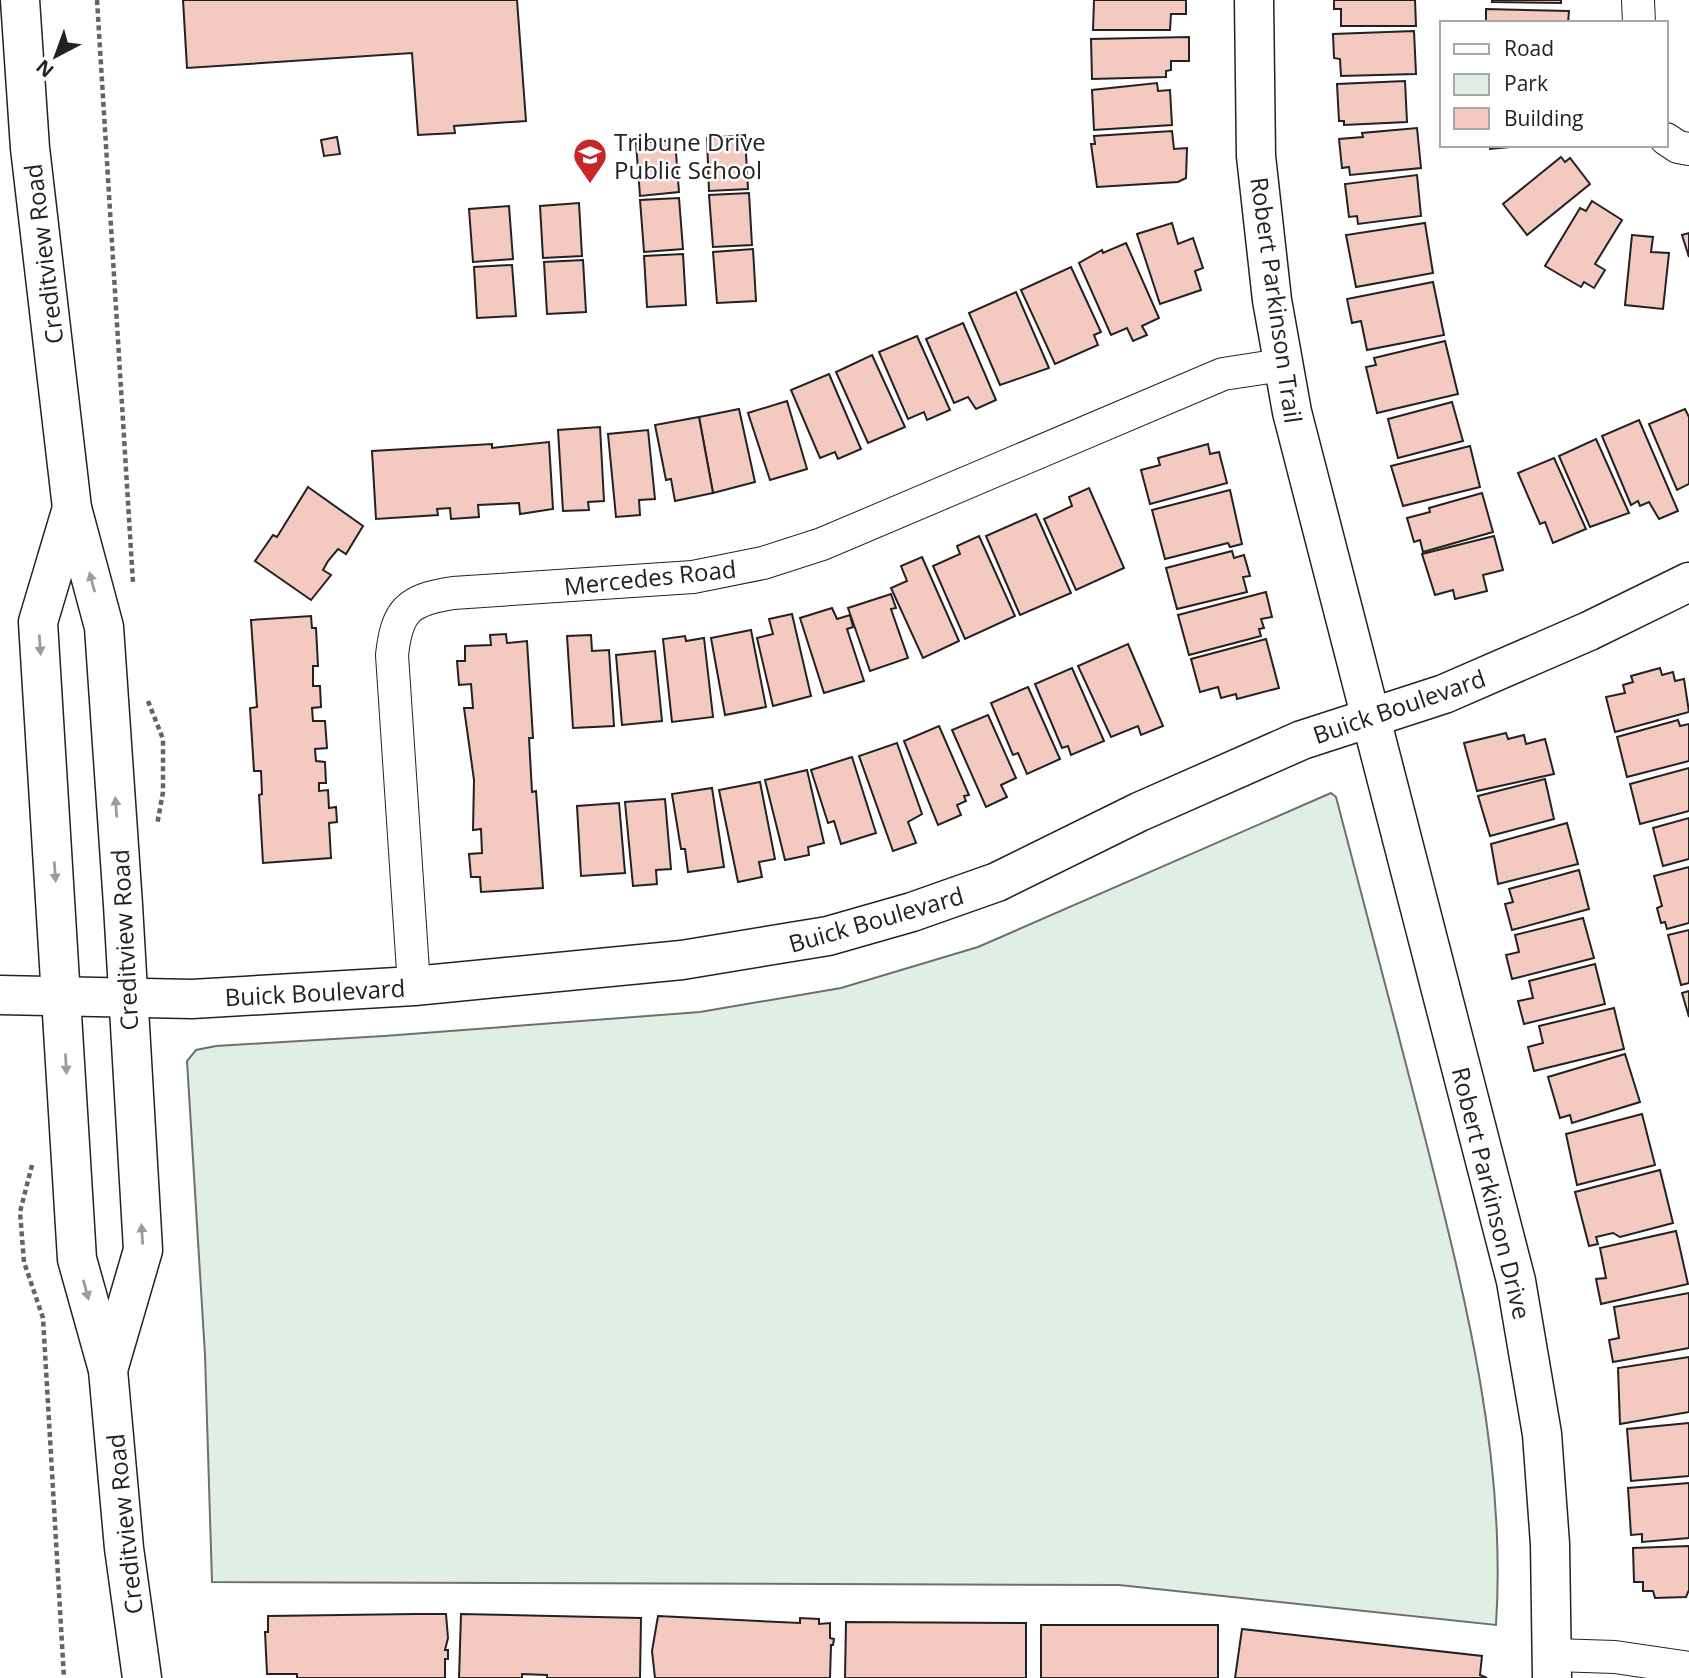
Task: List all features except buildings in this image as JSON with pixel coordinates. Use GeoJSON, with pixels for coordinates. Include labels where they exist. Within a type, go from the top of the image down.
{"type":"FeatureCollection","features":[{"type":"Feature","properties":{"kind":"street","name":"Creditview Road"},"geometry":{"type":"LineString","coordinates":[[20,0],[30,148],[72,508],[104,627],[143,1251],[108,1370]]}},
{"type":"Feature","properties":{"kind":"street","name":"Robert Parkinson Trail"},"geometry":{"type":"LineString","coordinates":[[1254,0],[1256,156],[1282,365],[1371,718]]}},
{"type":"Feature","properties":{"kind":"street"},"geometry":{"type":"LineString","coordinates":[[1638,0],[1639,21]]}},
{"type":"Feature","properties":{"kind":"street"},"geometry":{"type":"LineString","coordinates":[[1668,140],[1678,147],[1689,149]]}},
{"type":"Feature","properties":{"kind":"street","name":"Mercedes Road"},"geometry":{"type":"LineString","coordinates":[[414,986],[392,655],[395,625],[410,606],[428,597],[453,593],[693,577],[763,563],[845,535],[1223,374],[1282,365]]}},
{"type":"Feature","properties":{"kind":"street","name":"Creditview Road"},"geometry":{"type":"LineString","coordinates":[[72,508],[38,622],[78,1259],[108,1370],[124,1548],[142,1678]]}},
{"type":"Feature","properties":{"kind":"street","name":"Buick Boulevard"},"geometry":{"type":"LineString","coordinates":[[0,995],[192,999],[414,986],[717,956],[863,927],[998,881],[1139,812],[1302,740],[1444,694],[1589,631],[1689,582]]}},
{"type":"Feature","properties":{"kind":"street","name":"Robert Parkinson Drive"},"geometry":{"type":"LineString","coordinates":[[1371,718],[1516,1281],[1542,1434],[1553,1666]]}},
{"type":"Feature","properties":{"kind":"street"},"geometry":{"type":"LineString","coordinates":[[1553,1666],[1615,1657],[1689,1668]]}},
{"type":"Feature","properties":{"kind":"path"},"geometry":{"type":"LineString","coordinates":[[97,0],[133,596]]}},
{"type":"Feature","properties":{"kind":"path"},"geometry":{"type":"LineString","coordinates":[[143,691],[163,739],[163,792],[156,829]]}},
{"type":"Feature","properties":{"kind":"path"},"geometry":{"type":"LineString","coordinates":[[33,1163],[20,1212],[24,1262],[43,1318],[64,1678]]}},
{"type":"Feature","properties":{"kind":"green space"},"geometry":{"type":"Polygon","coordinates":[[[1331,793],[1336,797],[1369,922],[1467,1314],[1489,1437],[1495,1500],[1498,1562],[1496,1625],[1119,1585],[212,1582],[205,1355],[187,1061],[196,1050],[216,1046],[700,1012],[841,988],[978,947],[1331,793]]]}},
{"type":"Feature","properties":{"kind":"place","name":"Tribune Drive Public School"},"geometry":{"type":"Point","coordinates":[590,185]}}]}
